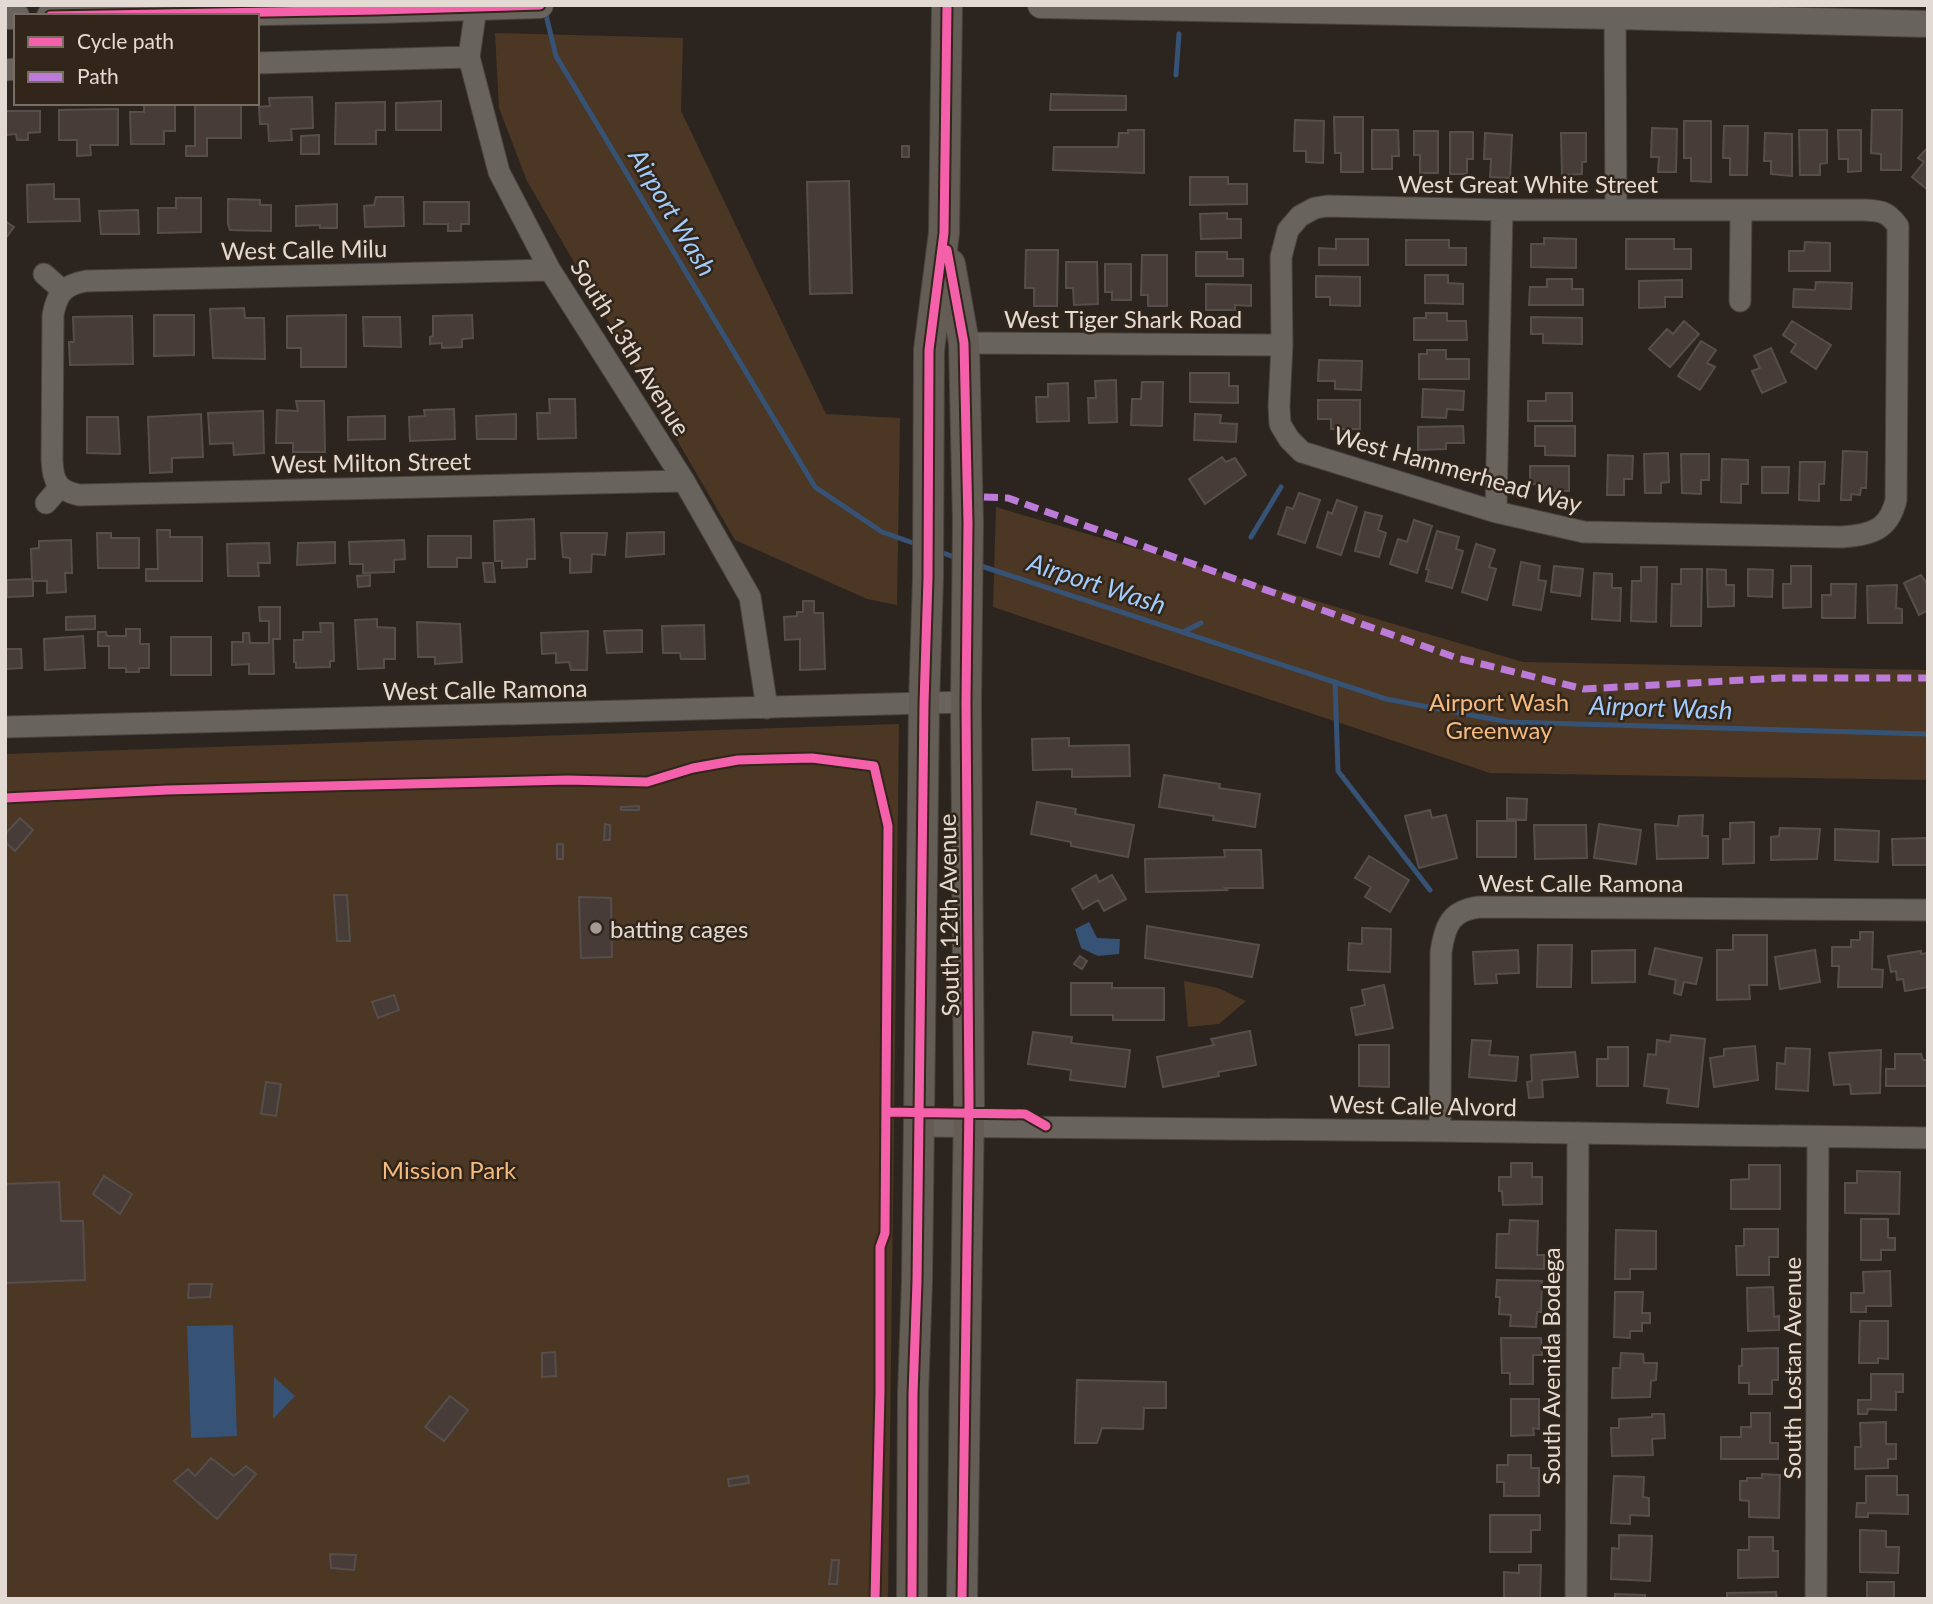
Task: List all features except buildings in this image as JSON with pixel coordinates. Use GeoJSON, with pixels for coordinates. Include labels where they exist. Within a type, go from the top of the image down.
{"type":"FeatureCollection","features":[{"type":"Feature","properties":{"kind":"main road","name":"South 12th Avenue"},"geometry":{"type":"LineString","coordinates":[[912,1599],[913,1394],[928,578],[929,350],[944,233],[947,5]]}},
{"type":"Feature","properties":{"kind":"main road","name":"South 12th Avenue"},"geometry":{"type":"LineString","coordinates":[[944,233],[964,343],[968,523],[966,702],[969,1125],[962,1599]]}},
{"type":"Feature","properties":{"kind":"street"},"geometry":{"type":"LineString","coordinates":[[110,14],[540,5]]}},
{"type":"Feature","properties":{"kind":"street"},"geometry":{"type":"LineString","coordinates":[[1041,5],[1928,24]]}},
{"type":"Feature","properties":{"kind":"street","name":"South 13th Avenue"},"geometry":{"type":"LineString","coordinates":[[476,8],[469,57],[499,172],[550,270],[684,481],[750,597],[767,708]]}},
{"type":"Feature","properties":{"kind":"street"},"geometry":{"type":"LineString","coordinates":[[1615,16],[1616,209]]}},
{"type":"Feature","properties":{"kind":"street"},"geometry":{"type":"LineString","coordinates":[[259,63],[469,57]]}},
{"type":"Feature","properties":{"kind":"street","name":"West Great White Street"},"geometry":{"type":"LineString","coordinates":[[1282,345],[1281,257],[1296,212],[1327,206],[1502,210],[1881,211],[1891,216],[1898,226],[1896,500],[1894,510],[1884,528]]}},
{"type":"Feature","properties":{"kind":"street"},"geometry":{"type":"LineString","coordinates":[[1496,512],[1502,210]]}},
{"type":"Feature","properties":{"kind":"street"},"geometry":{"type":"LineString","coordinates":[[1740,300],[1741,211]]}},
{"type":"Feature","properties":{"kind":"street","name":"West Calle Milu"},"geometry":{"type":"LineString","coordinates":[[63,291],[71,285],[86,281],[550,270]]}},
{"type":"Feature","properties":{"kind":"street"},"geometry":{"type":"LineString","coordinates":[[44,274],[63,291]]}},
{"type":"Feature","properties":{"kind":"street","name":"West Milton Street"},"geometry":{"type":"LineString","coordinates":[[63,291],[57,299],[53,329],[53,495],[684,481]]}},
{"type":"Feature","properties":{"kind":"street","name":"West Tiger Shark Road"},"geometry":{"type":"LineString","coordinates":[[964,343],[1282,345]]}},
{"type":"Feature","properties":{"kind":"street","name":"West Hammerhead Way"},"geometry":{"type":"LineString","coordinates":[[1282,345],[1280,424],[1289,439],[1302,452],[1496,512],[1584,532],[1842,537],[1864,535],[1884,528]]}},
{"type":"Feature","properties":{"kind":"street","name":"West Calle Ramona"},"geometry":{"type":"LineString","coordinates":[[5,727],[966,702]]}},
{"type":"Feature","properties":{"kind":"street","name":"West Calle Ramona"},"geometry":{"type":"LineString","coordinates":[[1440,1131],[1441,951],[1449,910],[1480,907],[1928,910]]}},
{"type":"Feature","properties":{"kind":"street","name":"West Calle Alvord"},"geometry":{"type":"LineString","coordinates":[[919,1126],[1928,1138]]}},
{"type":"Feature","properties":{"kind":"street","name":"South Avenida Bodega"},"geometry":{"type":"LineString","coordinates":[[1576,1599],[1578,1133]]}},
{"type":"Feature","properties":{"kind":"street","name":"South Lostan Avenue"},"geometry":{"type":"LineString","coordinates":[[1816,1599],[1818,1137]]}},
{"type":"Feature","properties":{"kind":"green space"},"geometry":{"type":"Polygon","coordinates":[[[495,33],[683,38],[681,111],[826,414],[900,418],[897,605],[867,599],[735,540],[527,181],[499,108],[495,33]]]}},
{"type":"Feature","properties":{"kind":"green space","name":"Airport Wash Greenway"},"geometry":{"type":"Polygon","coordinates":[[[996,507],[1523,662],[1928,670],[1928,780],[1490,773],[993,607],[996,507]]]}},
{"type":"Feature","properties":{"kind":"green space","name":"Mission Park"},"geometry":{"type":"Polygon","coordinates":[[[899,724],[888,1599],[5,1599],[5,754],[899,724]]]}},
{"type":"Feature","properties":{"kind":"green space"},"geometry":{"type":"Polygon","coordinates":[[[1184,981],[1218,988],[1246,1001],[1219,1024],[1188,1027],[1184,981]]]}},
{"type":"Feature","properties":{"kind":"water"},"geometry":{"type":"Polygon","coordinates":[[[1089,922],[1097,938],[1120,939],[1119,954],[1098,956],[1081,948],[1075,929],[1089,922]]]}},
{"type":"Feature","properties":{"kind":"water"},"geometry":{"type":"Polygon","coordinates":[[[233,1325],[237,1436],[191,1438],[187,1326],[233,1325]]]}},
{"type":"Feature","properties":{"kind":"water"},"geometry":{"type":"Polygon","coordinates":[[[274,1377],[295,1396],[273,1419],[274,1377]]]}},
{"type":"Feature","properties":{"kind":"waterway","name":"Airport Wash"},"geometry":{"type":"LineString","coordinates":[[545,11],[556,56],[815,487],[882,532],[919,545]]}},
{"type":"Feature","properties":{"kind":"waterway"},"geometry":{"type":"LineString","coordinates":[[1176,75],[1179,34]]}},
{"type":"Feature","properties":{"kind":"waterway"},"geometry":{"type":"LineString","coordinates":[[1251,537],[1281,487]]}},
{"type":"Feature","properties":{"kind":"waterway","name":"Airport Wash"},"geometry":{"type":"LineString","coordinates":[[938,551],[959,559]]}},
{"type":"Feature","properties":{"kind":"waterway","name":"Airport Wash"},"geometry":{"type":"LineString","coordinates":[[978,565],[1386,699],[1508,722],[1928,734]]}},
{"type":"Feature","properties":{"kind":"waterway"},"geometry":{"type":"LineString","coordinates":[[1183,632],[1201,623]]}},
{"type":"Feature","properties":{"kind":"waterway"},"geometry":{"type":"LineString","coordinates":[[1335,682],[1338,771],[1430,890]]}},
{"type":"Feature","properties":{"kind":"marked path"},"geometry":{"type":"LineString","coordinates":[[984,497],[1008,498],[1457,658],[1584,689],[1780,678],[1928,678]]}},
{"type":"Feature","properties":{"kind":"cycle path"},"geometry":{"type":"LineString","coordinates":[[159,14],[540,5]]}},
{"type":"Feature","properties":{"kind":"cycle path"},"geometry":{"type":"LineString","coordinates":[[912,1599],[913,1394],[928,578],[929,350],[944,233],[947,5]]}},
{"type":"Feature","properties":{"kind":"cycle path"},"geometry":{"type":"LineString","coordinates":[[947,250],[964,343],[968,523],[966,702],[969,1103],[962,1599]]}},
{"type":"Feature","properties":{"kind":"cycle path"},"geometry":{"type":"LineString","coordinates":[[5,798],[167,790],[568,780],[647,782],[693,768],[738,760],[812,758],[874,766],[888,826],[885,1233],[880,1247],[875,1599]]}},
{"type":"Feature","properties":{"kind":"cycle path"},"geometry":{"type":"LineString","coordinates":[[886,1112],[1025,1114],[1046,1126]]}},
{"type":"Feature","properties":{"kind":"place","name":"batting cages"},"geometry":{"type":"Point","coordinates":[596,928]}}]}
